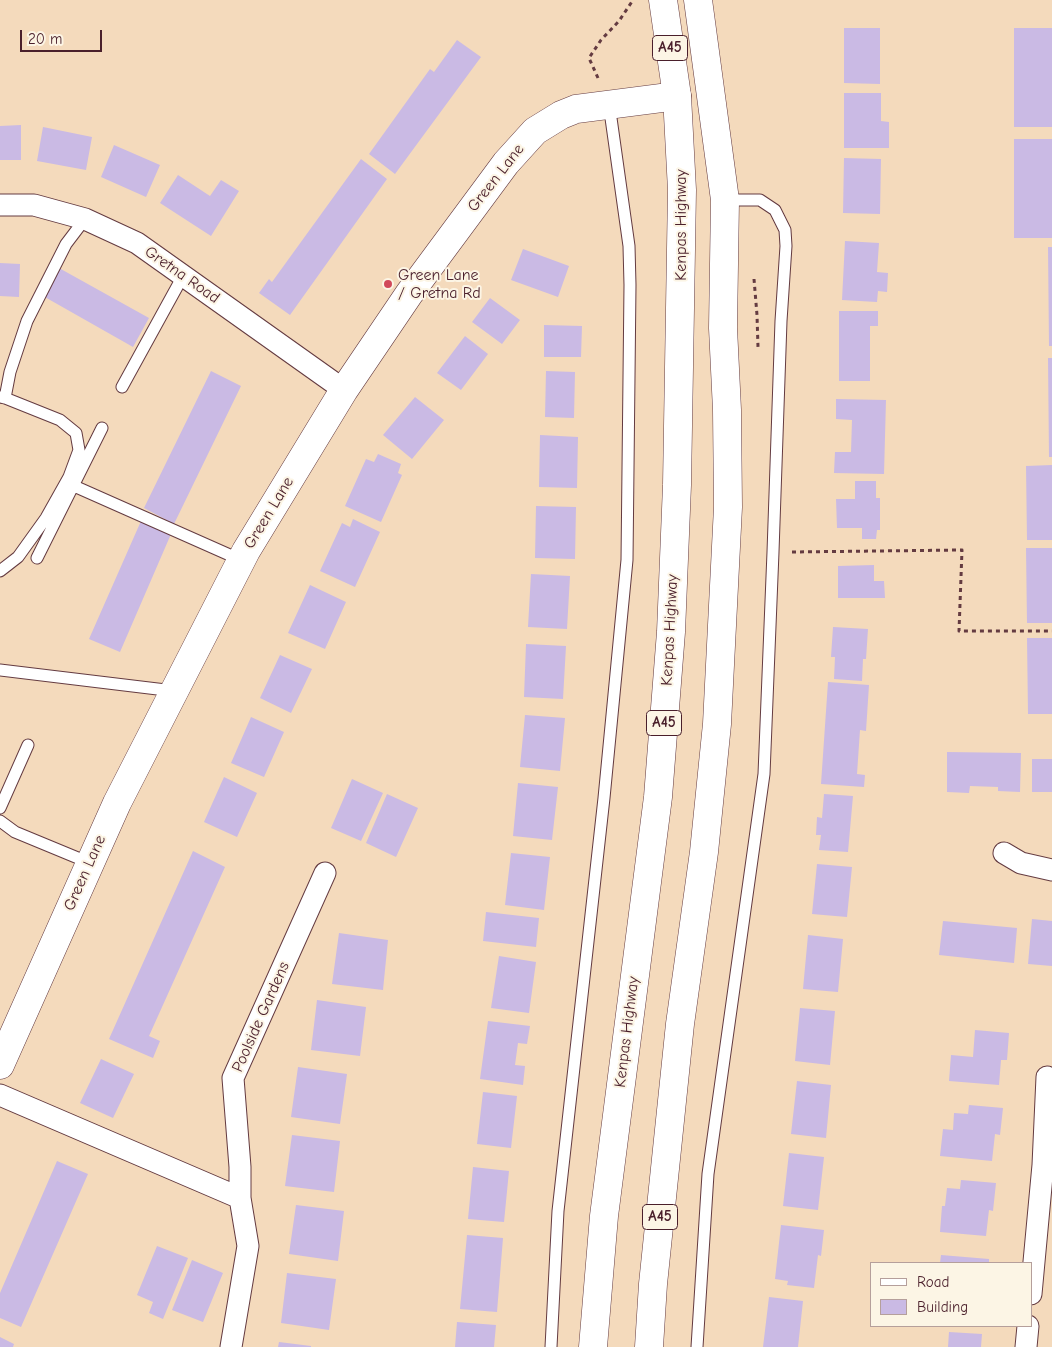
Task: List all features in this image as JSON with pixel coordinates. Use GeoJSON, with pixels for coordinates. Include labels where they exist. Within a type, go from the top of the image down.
{"type":"FeatureCollection","features":[{"type":"Feature","properties":{"kind":"main road","name":"Kenpas Highway"},"geometry":{"type":"LineString","coordinates":[[593,1347],[604,1216],[658,797],[671,632],[677,475],[682,190],[677,96],[664,0]]}},
{"type":"Feature","properties":{"kind":"main road","name":"A45"},"geometry":{"type":"LineString","coordinates":[[649,1347],[653,1284],[680,1024],[704,852],[719,705],[728,508],[727,410],[723,328],[725,200],[698,0]]}},
{"type":"Feature","properties":{"kind":"main road","name":"Green Lane"},"geometry":{"type":"LineString","coordinates":[[0,1065],[117,803],[241,560],[344,390],[415,286],[488,186],[535,130],[561,114],[576,110],[677,96]]}},
{"type":"Feature","properties":{"kind":"main road"},"geometry":{"type":"LineString","coordinates":[[636,1347],[653,1284]]}},
{"type":"Feature","properties":{"kind":"street","name":"Gretna Road"},"geometry":{"type":"LineString","coordinates":[[0,205],[34,205],[85,219],[137,243],[344,390]]}},
{"type":"Feature","properties":{"kind":"street"},"geometry":{"type":"LineString","coordinates":[[1004,853],[1022,863],[1052,870]]}},
{"type":"Feature","properties":{"kind":"street","name":"Poolside Gardens"},"geometry":{"type":"LineString","coordinates":[[231,1347],[248,1246],[240,1198],[240,1167],[233,1078],[325,873]]}},
{"type":"Feature","properties":{"kind":"street"},"geometry":{"type":"LineString","coordinates":[[1032,1286],[1047,1165],[1047,1078]]}},
{"type":"Feature","properties":{"kind":"street"},"geometry":{"type":"LineString","coordinates":[[0,1094],[240,1198]]}},
{"type":"Feature","properties":{"kind":"street"},"geometry":{"type":"LineString","coordinates":[[1026,1347],[1028,1327]]}},
{"type":"Feature","properties":{"kind":"lane"},"geometry":{"type":"LineString","coordinates":[[551,1347],[558,1211],[604,798],[626,560],[629,246],[609,104]]}},
{"type":"Feature","properties":{"kind":"lane"},"geometry":{"type":"LineString","coordinates":[[697,1347],[708,1174],[764,774],[781,321],[786,246],[785,230],[776,210],[760,200],[725,200]]}},
{"type":"Feature","properties":{"kind":"lane"},"geometry":{"type":"LineString","coordinates":[[0,571],[18,557],[46,518],[69,476],[80,450],[76,433],[60,420],[3,398],[5,372],[35,303],[66,244],[85,219]]}},
{"type":"Feature","properties":{"kind":"lane"},"geometry":{"type":"LineString","coordinates":[[122,387],[183,276]]}},
{"type":"Feature","properties":{"kind":"lane"},"geometry":{"type":"LineString","coordinates":[[37,558],[102,428]]}},
{"type":"Feature","properties":{"kind":"lane"},"geometry":{"type":"LineString","coordinates":[[74,486],[241,560]]}},
{"type":"Feature","properties":{"kind":"lane"},"geometry":{"type":"LineString","coordinates":[[0,670],[174,691]]}},
{"type":"Feature","properties":{"kind":"lane"},"geometry":{"type":"LineString","coordinates":[[0,808],[28,745]]}},
{"type":"Feature","properties":{"kind":"lane"},"geometry":{"type":"LineString","coordinates":[[0,821],[15,832],[90,863]]}},
{"type":"Feature","properties":{"kind":"path"},"geometry":{"type":"LineString","coordinates":[[609,104],[589,58],[601,40],[619,21],[633,0]]}},
{"type":"Feature","properties":{"kind":"path"},"geometry":{"type":"LineString","coordinates":[[773,552],[962,550],[959,631],[1052,631]]}},
{"type":"Feature","properties":{"kind":"building"},"geometry":{"type":"Polygon","coordinates":[[[844,28],[880,28],[880,84],[844,83],[844,28]]]}},
{"type":"Feature","properties":{"kind":"building"},"geometry":{"type":"Polygon","coordinates":[[[1014,28],[1052,28],[1052,127],[1014,127],[1014,28]]]}},
{"type":"Feature","properties":{"kind":"building"},"geometry":{"type":"Polygon","coordinates":[[[457,40],[481,57],[395,174],[369,154],[430,69],[434,72],[457,40]]]}},
{"type":"Feature","properties":{"kind":"building"},"geometry":{"type":"Polygon","coordinates":[[[844,93],[881,93],[881,121],[889,122],[889,148],[844,148],[844,93]]]}},
{"type":"Feature","properties":{"kind":"building"},"geometry":{"type":"Polygon","coordinates":[[[21,125],[21,160],[0,160],[0,126],[21,125]]]}},
{"type":"Feature","properties":{"kind":"building"},"geometry":{"type":"Polygon","coordinates":[[[43,127],[92,137],[86,170],[37,161],[43,127]]]}},
{"type":"Feature","properties":{"kind":"building"},"geometry":{"type":"Polygon","coordinates":[[[1014,139],[1052,139],[1052,238],[1014,238],[1014,139]]]}},
{"type":"Feature","properties":{"kind":"building"},"geometry":{"type":"Polygon","coordinates":[[[114,145],[160,165],[146,197],[101,177],[114,145]]]}},
{"type":"Feature","properties":{"kind":"building"},"geometry":{"type":"Polygon","coordinates":[[[844,158],[881,159],[880,214],[843,213],[844,158]]]}},
{"type":"Feature","properties":{"kind":"building"},"geometry":{"type":"Polygon","coordinates":[[[361,159],[387,179],[290,315],[259,293],[269,279],[272,282],[361,159]]]}},
{"type":"Feature","properties":{"kind":"building"},"geometry":{"type":"Polygon","coordinates":[[[178,175],[210,196],[221,180],[239,191],[211,236],[160,203],[178,175]]]}},
{"type":"Feature","properties":{"kind":"building"},"geometry":{"type":"Polygon","coordinates":[[[845,241],[879,243],[877,272],[888,273],[887,292],[878,291],[877,302],[842,300],[845,241]]]}},
{"type":"Feature","properties":{"kind":"building"},"geometry":{"type":"Polygon","coordinates":[[[1048,247],[1052,247],[1052,346],[1049,346],[1048,247]]]}},
{"type":"Feature","properties":{"kind":"building"},"geometry":{"type":"Polygon","coordinates":[[[523,249],[569,266],[558,297],[511,280],[523,249]]]}},
{"type":"Feature","properties":{"kind":"building"},"geometry":{"type":"Polygon","coordinates":[[[0,263],[20,264],[19,297],[0,296],[0,263]]]}},
{"type":"Feature","properties":{"kind":"building"},"geometry":{"type":"Polygon","coordinates":[[[59,268],[149,318],[133,347],[43,296],[59,268]]]}},
{"type":"Feature","properties":{"kind":"building"},"geometry":{"type":"Polygon","coordinates":[[[490,298],[520,320],[502,344],[472,322],[490,298]]]}},
{"type":"Feature","properties":{"kind":"building"},"geometry":{"type":"Polygon","coordinates":[[[839,311],[878,311],[878,326],[870,326],[870,381],[839,381],[839,311]]]}},
{"type":"Feature","properties":{"kind":"building"},"geometry":{"type":"Polygon","coordinates":[[[544,325],[582,326],[581,357],[544,357],[544,325]]]}},
{"type":"Feature","properties":{"kind":"building"},"geometry":{"type":"Polygon","coordinates":[[[465,336],[488,354],[461,390],[437,373],[465,336]]]}},
{"type":"Feature","properties":{"kind":"building"},"geometry":{"type":"Polygon","coordinates":[[[1048,358],[1052,358],[1052,457],[1049,457],[1048,358]]]}},
{"type":"Feature","properties":{"kind":"building"},"geometry":{"type":"Polygon","coordinates":[[[211,371],[241,386],[174,524],[144,508],[211,371]]]}},
{"type":"Feature","properties":{"kind":"building"},"geometry":{"type":"Polygon","coordinates":[[[546,371],[575,372],[574,418],[545,417],[546,371]]]}},
{"type":"Feature","properties":{"kind":"building"},"geometry":{"type":"Polygon","coordinates":[[[415,397],[444,420],[412,459],[383,435],[415,397]]]}},
{"type":"Feature","properties":{"kind":"building"},"geometry":{"type":"Polygon","coordinates":[[[836,399],[886,400],[884,474],[834,473],[835,452],[851,452],[852,420],[836,419],[836,399]]]}},
{"type":"Feature","properties":{"kind":"building"},"geometry":{"type":"Polygon","coordinates":[[[540,435],[578,437],[577,488],[539,487],[540,435]]]}},
{"type":"Feature","properties":{"kind":"building"},"geometry":{"type":"Polygon","coordinates":[[[378,454],[401,464],[398,473],[402,475],[381,522],[345,506],[366,459],[374,462],[378,454]]]}},
{"type":"Feature","properties":{"kind":"building"},"geometry":{"type":"Polygon","coordinates":[[[1052,465],[1052,540],[1027,540],[1026,466],[1052,465]]]}},
{"type":"Feature","properties":{"kind":"building"},"geometry":{"type":"Polygon","coordinates":[[[855,481],[876,481],[876,498],[880,498],[880,530],[877,530],[876,539],[862,539],[862,528],[837,528],[836,499],[855,499],[855,481]]]}},
{"type":"Feature","properties":{"kind":"building"},"geometry":{"type":"Polygon","coordinates":[[[536,506],[576,507],[575,559],[535,558],[536,506]]]}},
{"type":"Feature","properties":{"kind":"building"},"geometry":{"type":"Polygon","coordinates":[[[353,519],[380,532],[355,587],[320,571],[342,523],[350,527],[353,519]]]}},
{"type":"Feature","properties":{"kind":"building"},"geometry":{"type":"Polygon","coordinates":[[[141,521],[171,534],[120,652],[89,639],[141,521]]]}},
{"type":"Feature","properties":{"kind":"building"},"geometry":{"type":"Polygon","coordinates":[[[1026,548],[1052,548],[1052,623],[1027,623],[1026,548]]]}},
{"type":"Feature","properties":{"kind":"building"},"geometry":{"type":"Polygon","coordinates":[[[874,565],[874,581],[884,581],[885,598],[838,598],[838,566],[874,565]]]}},
{"type":"Feature","properties":{"kind":"building"},"geometry":{"type":"Polygon","coordinates":[[[531,574],[570,576],[567,629],[528,627],[531,574]]]}},
{"type":"Feature","properties":{"kind":"building"},"geometry":{"type":"Polygon","coordinates":[[[310,585],[346,602],[325,649],[288,633],[310,585]]]}},
{"type":"Feature","properties":{"kind":"building"},"geometry":{"type":"Polygon","coordinates":[[[833,627],[868,629],[866,659],[863,659],[862,681],[834,679],[835,657],[831,657],[833,627]]]}},
{"type":"Feature","properties":{"kind":"building"},"geometry":{"type":"Polygon","coordinates":[[[1027,638],[1052,638],[1052,714],[1028,714],[1027,638]]]}},
{"type":"Feature","properties":{"kind":"building"},"geometry":{"type":"Polygon","coordinates":[[[526,644],[566,646],[563,699],[524,697],[526,644]]]}},
{"type":"Feature","properties":{"kind":"building"},"geometry":{"type":"Polygon","coordinates":[[[280,655],[312,669],[291,713],[260,698],[280,655]]]}},
{"type":"Feature","properties":{"kind":"building"},"geometry":{"type":"Polygon","coordinates":[[[828,682],[869,685],[866,731],[860,730],[857,774],[865,775],[864,787],[821,784],[828,682]]]}},
{"type":"Feature","properties":{"kind":"building"},"geometry":{"type":"Polygon","coordinates":[[[525,715],[565,718],[560,771],[520,767],[525,715]]]}},
{"type":"Feature","properties":{"kind":"building"},"geometry":{"type":"Polygon","coordinates":[[[251,717],[284,732],[264,777],[231,763],[251,717]]]}},
{"type":"Feature","properties":{"kind":"building"},"geometry":{"type":"Polygon","coordinates":[[[947,752],[1021,753],[1020,792],[998,791],[998,787],[970,786],[969,793],[947,792],[947,752]]]}},
{"type":"Feature","properties":{"kind":"building"},"geometry":{"type":"Polygon","coordinates":[[[1032,759],[1052,759],[1052,792],[1032,792],[1032,759]]]}},
{"type":"Feature","properties":{"kind":"building"},"geometry":{"type":"Polygon","coordinates":[[[224,777],[257,793],[237,837],[204,822],[224,777]]]}},
{"type":"Feature","properties":{"kind":"building"},"geometry":{"type":"Polygon","coordinates":[[[352,779],[383,793],[361,841],[331,828],[352,779]]]}},
{"type":"Feature","properties":{"kind":"building"},"geometry":{"type":"Polygon","coordinates":[[[518,783],[558,787],[552,840],[513,836],[518,783]]]}},
{"type":"Feature","properties":{"kind":"building"},"geometry":{"type":"Polygon","coordinates":[[[387,794],[418,808],[396,857],[366,843],[387,794]]]}},
{"type":"Feature","properties":{"kind":"building"},"geometry":{"type":"Polygon","coordinates":[[[824,794],[853,796],[848,852],[819,850],[821,835],[816,835],[817,817],[822,818],[824,794]]]}},
{"type":"Feature","properties":{"kind":"building"},"geometry":{"type":"Polygon","coordinates":[[[193,851],[225,867],[149,1036],[160,1041],[153,1058],[109,1039],[193,851]]]}},
{"type":"Feature","properties":{"kind":"building"},"geometry":{"type":"Polygon","coordinates":[[[511,853],[550,857],[544,910],[505,905],[511,853]]]}},
{"type":"Feature","properties":{"kind":"building"},"geometry":{"type":"Polygon","coordinates":[[[817,864],[852,867],[847,917],[812,914],[817,864]]]}},
{"type":"Feature","properties":{"kind":"building"},"geometry":{"type":"Polygon","coordinates":[[[486,912],[539,918],[536,947],[483,941],[486,912]]]}},
{"type":"Feature","properties":{"kind":"building"},"geometry":{"type":"Polygon","coordinates":[[[1032,919],[1052,921],[1052,966],[1028,964],[1032,919]]]}},
{"type":"Feature","properties":{"kind":"building"},"geometry":{"type":"Polygon","coordinates":[[[943,921],[1017,928],[1014,963],[939,955],[943,921]]]}},
{"type":"Feature","properties":{"kind":"building"},"geometry":{"type":"Polygon","coordinates":[[[339,933],[388,940],[383,990],[332,984],[339,933]]]}},
{"type":"Feature","properties":{"kind":"building"},"geometry":{"type":"Polygon","coordinates":[[[808,935],[843,939],[838,992],[803,989],[808,935]]]}},
{"type":"Feature","properties":{"kind":"building"},"geometry":{"type":"Polygon","coordinates":[[[499,956],[536,962],[529,1013],[491,1008],[499,956]]]}},
{"type":"Feature","properties":{"kind":"building"},"geometry":{"type":"Polygon","coordinates":[[[317,1000],[366,1007],[360,1056],[311,1050],[317,1000]]]}},
{"type":"Feature","properties":{"kind":"building"},"geometry":{"type":"Polygon","coordinates":[[[800,1008],[835,1011],[830,1065],[795,1061],[800,1008]]]}},
{"type":"Feature","properties":{"kind":"building"},"geometry":{"type":"Polygon","coordinates":[[[488,1021],[530,1026],[527,1044],[518,1043],[515,1065],[525,1066],[523,1085],[480,1079],[488,1021]]]}},
{"type":"Feature","properties":{"kind":"building"},"geometry":{"type":"Polygon","coordinates":[[[975,1030],[1009,1033],[1007,1060],[1001,1060],[999,1085],[949,1081],[951,1055],[973,1057],[975,1030]]]}},
{"type":"Feature","properties":{"kind":"building"},"geometry":{"type":"Polygon","coordinates":[[[101,1059],[134,1074],[113,1118],[80,1103],[101,1059]]]}},
{"type":"Feature","properties":{"kind":"building"},"geometry":{"type":"Polygon","coordinates":[[[298,1067],[347,1074],[340,1124],[291,1117],[298,1067]]]}},
{"type":"Feature","properties":{"kind":"building"},"geometry":{"type":"Polygon","coordinates":[[[797,1081],[831,1085],[826,1138],[791,1134],[797,1081]]]}},
{"type":"Feature","properties":{"kind":"building"},"geometry":{"type":"Polygon","coordinates":[[[483,1092],[517,1096],[511,1148],[477,1144],[483,1092]]]}},
{"type":"Feature","properties":{"kind":"building"},"geometry":{"type":"Polygon","coordinates":[[[969,1105],[1003,1108],[1000,1135],[995,1134],[992,1161],[940,1156],[943,1129],[953,1130],[954,1113],[968,1114],[969,1105]]]}},
{"type":"Feature","properties":{"kind":"building"},"geometry":{"type":"Polygon","coordinates":[[[292,1135],[340,1141],[334,1192],[285,1186],[292,1135]]]}},
{"type":"Feature","properties":{"kind":"building"},"geometry":{"type":"Polygon","coordinates":[[[789,1153],[824,1157],[818,1210],[783,1206],[789,1153]]]}},
{"type":"Feature","properties":{"kind":"building"},"geometry":{"type":"Polygon","coordinates":[[[57,1161],[88,1174],[21,1327],[0,1318],[0,1293],[57,1161]]]}},
{"type":"Feature","properties":{"kind":"building"},"geometry":{"type":"Polygon","coordinates":[[[473,1167],[509,1171],[504,1222],[468,1219],[473,1167]]]}},
{"type":"Feature","properties":{"kind":"building"},"geometry":{"type":"Polygon","coordinates":[[[961,1180],[996,1183],[993,1211],[989,1210],[986,1236],[940,1232],[942,1206],[945,1206],[947,1188],[960,1189],[961,1180]]]}},
{"type":"Feature","properties":{"kind":"building"},"geometry":{"type":"Polygon","coordinates":[[[296,1205],[344,1211],[338,1261],[289,1254],[296,1205]]]}},
{"type":"Feature","properties":{"kind":"building"},"geometry":{"type":"Polygon","coordinates":[[[781,1225],[824,1230],[821,1256],[818,1255],[814,1288],[787,1285],[788,1281],[775,1279],[781,1225]]]}},
{"type":"Feature","properties":{"kind":"building"},"geometry":{"type":"Polygon","coordinates":[[[467,1235],[503,1238],[497,1312],[460,1309],[467,1235]]]}},
{"type":"Feature","properties":{"kind":"building"},"geometry":{"type":"Polygon","coordinates":[[[157,1246],[188,1258],[163,1319],[149,1313],[153,1302],[137,1295],[157,1246]]]}},
{"type":"Feature","properties":{"kind":"building"},"geometry":{"type":"Polygon","coordinates":[[[941,1255],[989,1259],[989,1262],[940,1262],[941,1255]]]}},
{"type":"Feature","properties":{"kind":"building"},"geometry":{"type":"Polygon","coordinates":[[[192,1260],[223,1273],[203,1322],[172,1310],[192,1260]]]}},
{"type":"Feature","properties":{"kind":"building"},"geometry":{"type":"Polygon","coordinates":[[[287,1273],[336,1279],[329,1330],[281,1323],[287,1273]]]}},
{"type":"Feature","properties":{"kind":"building"},"geometry":{"type":"Polygon","coordinates":[[[769,1297],[803,1301],[798,1347],[763,1347],[769,1297]]]}},
{"type":"Feature","properties":{"kind":"building"},"geometry":{"type":"Polygon","coordinates":[[[457,1322],[496,1325],[494,1347],[455,1347],[457,1322]]]}},
{"type":"Feature","properties":{"kind":"building"},"geometry":{"type":"Polygon","coordinates":[[[949,1332],[982,1334],[981,1347],[948,1347],[949,1332]]]}},
{"type":"Feature","properties":{"kind":"building"},"geometry":{"type":"Polygon","coordinates":[[[0,1337],[14,1344],[13,1347],[0,1347],[0,1337]]]}},
{"type":"Feature","properties":{"kind":"building"},"geometry":{"type":"Polygon","coordinates":[[[279,1342],[311,1346],[311,1347],[278,1347],[279,1342]]]}},
{"type":"Feature","properties":{"kind":"place","name":"Green Lane / Gretna Rd"},"geometry":{"type":"Point","coordinates":[388,284]}}]}
